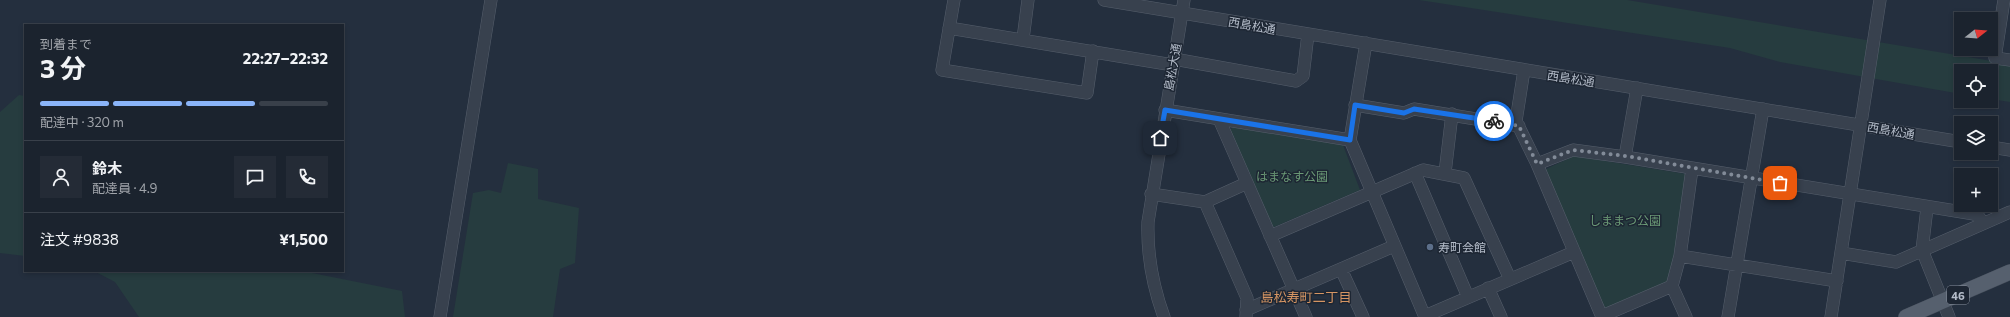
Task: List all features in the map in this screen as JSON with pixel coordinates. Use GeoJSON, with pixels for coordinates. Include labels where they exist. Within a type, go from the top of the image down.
{"type":"FeatureCollection","features":[{"type":"Feature","properties":{"kind":"main road","name":"46"},"geometry":{"type":"LineString","coordinates":[[1906,317],[2010,272]]}},
{"type":"Feature","properties":{"kind":"street"},"geometry":{"type":"LineString","coordinates":[[440,317],[491,0]]}},
{"type":"Feature","properties":{"kind":"street"},"geometry":{"type":"LineString","coordinates":[[954,0],[942,70],[1087,93],[1093,52]]}},
{"type":"Feature","properties":{"kind":"street"},"geometry":{"type":"LineString","coordinates":[[1023,40],[1028,0]]}},
{"type":"Feature","properties":{"kind":"street"},"geometry":{"type":"LineString","coordinates":[[1104,0],[1182,13]]}},
{"type":"Feature","properties":{"kind":"street","name":"島松大通"},"geometry":{"type":"LineString","coordinates":[[1164,317],[1152,273],[1147,237],[1151,194],[1184,0]]}},
{"type":"Feature","properties":{"kind":"street"},"geometry":{"type":"LineString","coordinates":[[1831,317],[1880,0]]}},
{"type":"Feature","properties":{"kind":"street"},"geometry":{"type":"LineString","coordinates":[[2004,0],[1994,58],[2010,60]]}},
{"type":"Feature","properties":{"kind":"street","name":"西島松通"},"geometry":{"type":"LineString","coordinates":[[1182,13],[1954,141]]}},
{"type":"Feature","properties":{"kind":"street"},"geometry":{"type":"LineString","coordinates":[[949,28],[1093,52],[1174,62],[1296,81],[1303,76],[1308,34]]}},
{"type":"Feature","properties":{"kind":"street"},"geometry":{"type":"LineString","coordinates":[[1366,43],[1350,140],[1371,193],[1425,316],[1574,252]]}},
{"type":"Feature","properties":{"kind":"street"},"geometry":{"type":"LineString","coordinates":[[1524,70],[1516,121],[1537,164],[1602,316],[1672,286]]}},
{"type":"Feature","properties":{"kind":"street"},"geometry":{"type":"LineString","coordinates":[[1626,156],[1637,88]]}},
{"type":"Feature","properties":{"kind":"street"},"geometry":{"type":"LineString","coordinates":[[1355,105],[1404,113],[1414,109],[1519,126]]}},
{"type":"Feature","properties":{"kind":"street"},"geometry":{"type":"LineString","coordinates":[[1728,317],[1763,109]]}},
{"type":"Feature","properties":{"kind":"street"},"geometry":{"type":"LineString","coordinates":[[1165,110],[1350,140]]}},
{"type":"Feature","properties":{"kind":"street"},"geometry":{"type":"LineString","coordinates":[[1445,173],[1452,114]]}},
{"type":"Feature","properties":{"kind":"street"},"geometry":{"type":"LineString","coordinates":[[1219,119],[1306,317]]}},
{"type":"Feature","properties":{"kind":"street"},"geometry":{"type":"LineString","coordinates":[[1998,148],[2010,150]]}},
{"type":"Feature","properties":{"kind":"street"},"geometry":{"type":"LineString","coordinates":[[1537,164],[1573,150],[1626,156],[1692,169],[1927,208],[1974,214],[1979,217],[1983,223]]}},
{"type":"Feature","properties":{"kind":"street"},"geometry":{"type":"LineString","coordinates":[[1686,317],[1672,286],[1680,256],[1692,169]]}},
{"type":"Feature","properties":{"kind":"street"},"geometry":{"type":"LineString","coordinates":[[1270,236],[1422,170],[1445,173],[1464,178],[1510,279]]}},
{"type":"Feature","properties":{"kind":"street"},"geometry":{"type":"LineString","coordinates":[[1415,173],[1468,297]]}},
{"type":"Feature","properties":{"kind":"street"},"geometry":{"type":"LineString","coordinates":[[1151,194],[1205,202],[1247,183]]}},
{"type":"Feature","properties":{"kind":"street"},"geometry":{"type":"LineString","coordinates":[[1205,202],[1247,298],[1246,314]]}},
{"type":"Feature","properties":{"kind":"street"},"geometry":{"type":"LineString","coordinates":[[1927,208],[1922,250],[1949,317]]}},
{"type":"Feature","properties":{"kind":"street"},"geometry":{"type":"LineString","coordinates":[[1841,253],[1896,262],[2010,212]]}},
{"type":"Feature","properties":{"kind":"street"},"geometry":{"type":"LineString","coordinates":[[1246,314],[1294,289],[1394,246]]}},
{"type":"Feature","properties":{"kind":"street"},"geometry":{"type":"LineString","coordinates":[[1680,256],[1837,281]]}},
{"type":"Feature","properties":{"kind":"street"},"geometry":{"type":"LineString","coordinates":[[1342,269],[1363,317]]}},
{"type":"Feature","properties":{"kind":"street"},"geometry":{"type":"LineString","coordinates":[[1488,288],[1500,317]]}},
{"type":"Feature","properties":{"kind":"green space"},"geometry":{"type":"Polygon","coordinates":[[[1419,0],[1627,0],[1954,55],[1954,56],[2010,64],[2010,102],[1998,100],[1998,64],[1954,64],[1954,93],[1780,62],[1730,48],[1419,0]]]}},
{"type":"Feature","properties":{"kind":"green space"},"geometry":{"type":"Polygon","coordinates":[[[19,95],[24,96],[24,256],[0,253],[0,112],[19,95]]]}},
{"type":"Feature","properties":{"kind":"green space","name":"はまなす公園"},"geometry":{"type":"Polygon","coordinates":[[[1233,127],[1343,145],[1360,190],[1274,227],[1271,225],[1229,131],[1233,127]]]}},
{"type":"Feature","properties":{"kind":"green space","name":"しままつ公園"},"geometry":{"type":"Polygon","coordinates":[[[1574,156],[1686,174],[1671,277],[1667,283],[1608,310],[1604,308],[1545,172],[1546,169],[1574,156]]]}},
{"type":"Feature","properties":{"kind":"green space"},"geometry":{"type":"Polygon","coordinates":[[[508,163],[538,169],[538,199],[579,208],[575,263],[560,269],[553,317],[453,317],[473,193],[489,190],[501,193],[508,163]]]}},
{"type":"Feature","properties":{"kind":"green space"},"geometry":{"type":"Polygon","coordinates":[[[96,272],[307,272],[402,291],[405,317],[139,317],[115,282],[96,272]]]}},
{"type":"Feature","properties":{"kind":"way so far"},"geometry":{"type":"LineString","coordinates":[[1494,121],[1519,126],[1537,164],[1573,150],[1626,156],[1692,169],[1780,183]]}},
{"type":"Feature","properties":{"kind":"place","name":"寿町会館"},"geometry":{"type":"Point","coordinates":[1430,247]}},
{"type":"Feature","properties":{"kind":"district","name":"島松寿町二丁目"},"geometry":{"type":"Point","coordinates":[1306,297]}},
{"type":"Feature","properties":{"kind":"route"},"geometry":{"type":"LineString","coordinates":[[1160,138],[1165,110],[1350,140],[1355,105],[1404,113],[1414,109],[1494,121]]}}]}
